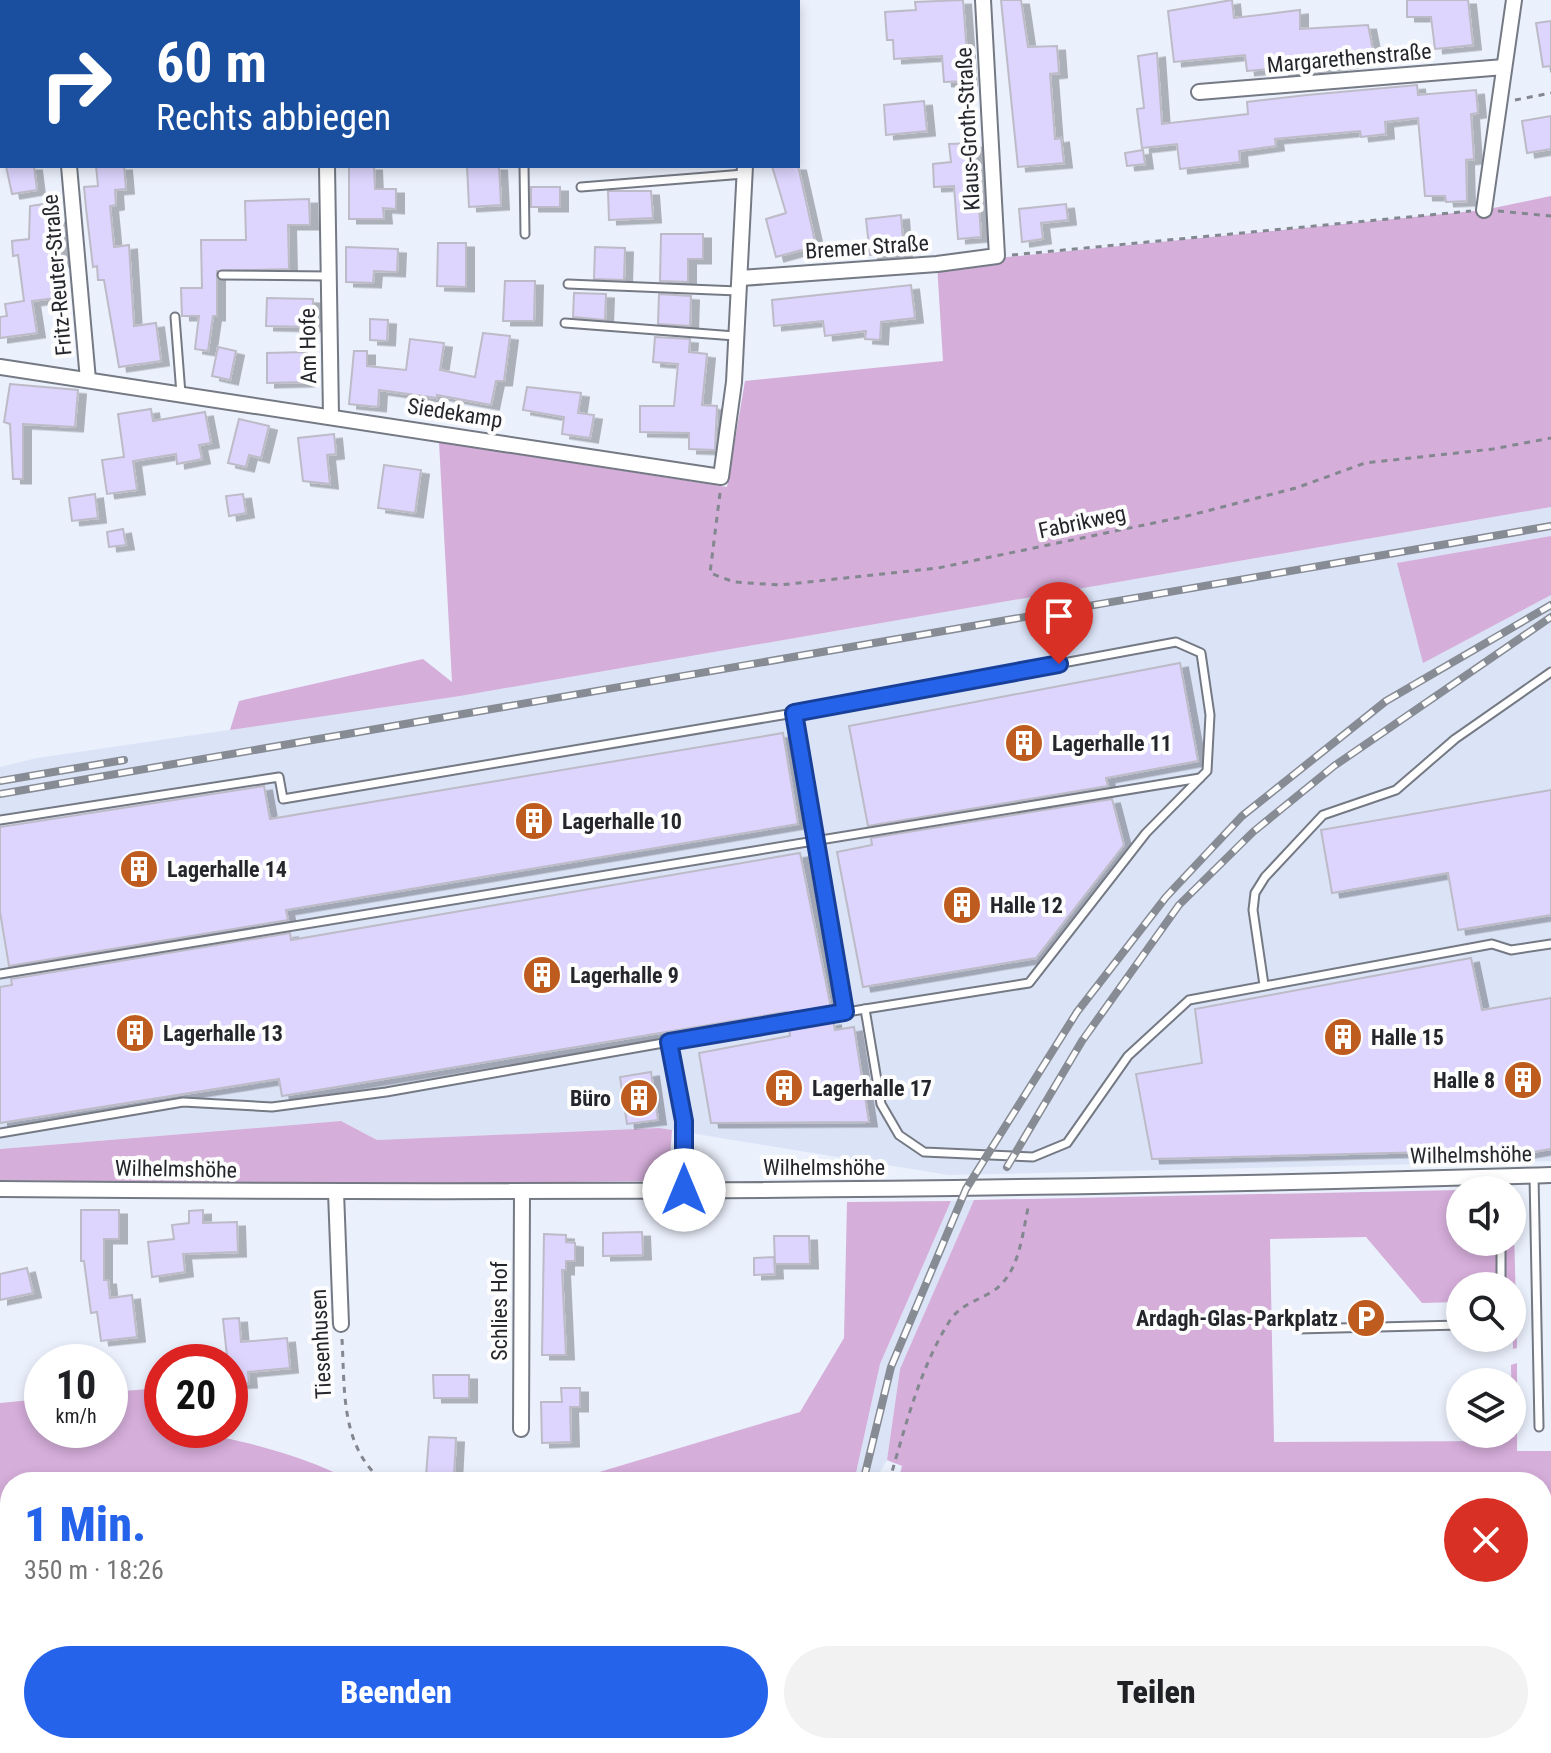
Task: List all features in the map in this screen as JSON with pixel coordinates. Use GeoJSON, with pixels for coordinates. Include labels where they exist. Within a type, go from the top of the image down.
{"type":"FeatureCollection","features":[{"type":"Feature","properties":{"kind":"street","name":"Klaus-Groth-Straße"},"geometry":{"type":"LineString","coordinates":[[983,0],[997,256]]}},
{"type":"Feature","properties":{"kind":"street"},"geometry":{"type":"LineString","coordinates":[[1484,210],[1514,0]]}},
{"type":"Feature","properties":{"kind":"street","name":"Margarethenstraße"},"geometry":{"type":"LineString","coordinates":[[1199,92],[1504,67]]}},
{"type":"Feature","properties":{"kind":"street","name":"Fritz-Reuter-Straße"},"geometry":{"type":"LineString","coordinates":[[69,168],[88,380]]}},
{"type":"Feature","properties":{"kind":"street","name":"Am Hofe"},"geometry":{"type":"LineString","coordinates":[[327,168],[331,416]]}},
{"type":"Feature","properties":{"kind":"street"},"geometry":{"type":"LineString","coordinates":[[721,477],[737,336],[746,170]]}},
{"type":"Feature","properties":{"kind":"street","name":"Bremer Straße"},"geometry":{"type":"LineString","coordinates":[[741,285],[997,256]]}},
{"type":"Feature","properties":{"kind":"street","name":"Siedekamp"},"geometry":{"type":"LineString","coordinates":[[0,367],[721,477]]}},
{"type":"Feature","properties":{"kind":"street","name":"Wilhelmshöhe"},"geometry":{"type":"LineString","coordinates":[[1526,1178],[1551,1175]]}},
{"type":"Feature","properties":{"kind":"street","name":"Wilhelmshöhe"},"geometry":{"type":"LineString","coordinates":[[0,1189],[522,1193],[1446,1183]]}},
{"type":"Feature","properties":{"kind":"street","name":"Tiesenhusen"},"geometry":{"type":"LineString","coordinates":[[336,1192],[341,1324]]}},
{"type":"Feature","properties":{"kind":"street","name":"Schlies Hof"},"geometry":{"type":"LineString","coordinates":[[521,1429],[522,1193]]}},
{"type":"Feature","properties":{"kind":"lane"},"geometry":{"type":"LineString","coordinates":[[524,168],[525,234]]}},
{"type":"Feature","properties":{"kind":"lane"},"geometry":{"type":"LineString","coordinates":[[581,187],[746,170]]}},
{"type":"Feature","properties":{"kind":"lane","name":"Am Hofe"},"geometry":{"type":"LineString","coordinates":[[222,275],[329,276]]}},
{"type":"Feature","properties":{"kind":"lane"},"geometry":{"type":"LineString","coordinates":[[568,284],[741,285]]}},
{"type":"Feature","properties":{"kind":"lane"},"geometry":{"type":"LineString","coordinates":[[175,317],[181,394]]}},
{"type":"Feature","properties":{"kind":"lane"},"geometry":{"type":"LineString","coordinates":[[565,323],[737,336]]}},
{"type":"Feature","properties":{"kind":"lane"},"geometry":{"type":"LineString","coordinates":[[0,820],[279,777],[283,799],[794,713],[1176,642],[1201,653],[1210,715],[1207,771],[1146,833],[1029,983],[358,1096],[272,1107],[183,1102],[95,1114],[55,1126],[0,1133]]}},
{"type":"Feature","properties":{"kind":"lane"},"geometry":{"type":"LineString","coordinates":[[1264,985],[1253,910],[1255,893],[1265,877],[1323,815],[1396,790],[1455,739],[1551,672]]}},
{"type":"Feature","properties":{"kind":"lane"},"geometry":{"type":"LineString","coordinates":[[794,713],[845,1012]]}},
{"type":"Feature","properties":{"kind":"lane"},"geometry":{"type":"LineString","coordinates":[[0,974],[1200,778]]}},
{"type":"Feature","properties":{"kind":"lane"},"geometry":{"type":"LineString","coordinates":[[865,1009],[881,1104],[899,1135],[924,1152],[1033,1157],[1067,1143],[1128,1056],[1189,1000],[1492,944],[1511,950],[1551,944]]}},
{"type":"Feature","properties":{"kind":"lane"},"geometry":{"type":"LineString","coordinates":[[669,1042],[684,1121],[684,1190]]}},
{"type":"Feature","properties":{"kind":"lane"},"geometry":{"type":"LineString","coordinates":[[1534,1176],[1539,1427]]}},
{"type":"Feature","properties":{"kind":"lane"},"geometry":{"type":"LineString","coordinates":[[1297,1329],[1446,1325]]}},
{"type":"Feature","properties":{"kind":"path"},"geometry":{"type":"LineString","coordinates":[[1499,100],[1551,93]]}},
{"type":"Feature","properties":{"kind":"path"},"geometry":{"type":"LineString","coordinates":[[997,256],[1484,210],[1551,216]]}},
{"type":"Feature","properties":{"kind":"path","name":"Fabrikweg"},"geometry":{"type":"LineString","coordinates":[[721,477],[710,573],[734,582],[780,585],[938,568],[1187,516],[1296,488],[1365,463],[1493,449],[1551,438]]}},
{"type":"Feature","properties":{"kind":"path"},"geometry":{"type":"LineString","coordinates":[[892,1472],[914,1397],[947,1326],[957,1311],[991,1293],[1015,1264],[1032,1187]]}},
{"type":"Feature","properties":{"kind":"path","name":"Tiesenhusen"},"geometry":{"type":"LineString","coordinates":[[341,1324],[347,1417],[362,1461],[374,1472]]}},
{"type":"Feature","properties":{"kind":"shaded area"},"geometry":{"type":"Polygon","coordinates":[[[1551,196],[1551,507],[460,696],[230,730],[239,701],[423,659],[452,682],[439,442],[727,487],[745,381],[943,361],[937,264],[1484,210],[1551,196]]]}},
{"type":"Feature","properties":{"kind":"shaded area"},"geometry":{"type":"Polygon","coordinates":[[[1551,507],[1551,536],[1398,563],[1500,621],[1551,595],[1551,1161],[949,1175],[659,1128],[377,1140],[341,1121],[0,1149],[0,767],[37,758],[460,696],[1551,507]]]}},
{"type":"Feature","properties":{"kind":"shaded area"},"geometry":{"type":"Polygon","coordinates":[[[1551,536],[1551,595],[1423,663],[1397,563],[1551,536]]]}},
{"type":"Feature","properties":{"kind":"shaded area"},"geometry":{"type":"Polygon","coordinates":[[[341,1121],[377,1140],[659,1128],[672,1130],[669,1173],[652,1181],[332,1185],[0,1180],[0,1149],[341,1121]]]}},
{"type":"Feature","properties":{"kind":"shaded area"},"geometry":{"type":"Polygon","coordinates":[[[1446,1190],[1446,1256],[1515,1256],[1515,1272],[1446,1272],[1446,1302],[1422,1303],[1366,1237],[1270,1239],[1274,1442],[1446,1441],[1446,1448],[1551,1451],[1551,1472],[900,1472],[902,1466],[887,1460],[900,1369],[974,1200],[1446,1190]]]}},
{"type":"Feature","properties":{"kind":"shaded area"},"geometry":{"type":"Polygon","coordinates":[[[974,1200],[900,1369],[887,1460],[880,1472],[856,1472],[880,1364],[951,1201],[974,1200]]]}},
{"type":"Feature","properties":{"kind":"shaded area"},"geometry":{"type":"Polygon","coordinates":[[[951,1201],[880,1364],[856,1472],[599,1472],[800,1412],[844,1338],[847,1202],[951,1201]]]}},
{"type":"Feature","properties":{"kind":"shaded area"},"geometry":{"type":"Polygon","coordinates":[[[144,1389],[144,1448],[248,1448],[248,1443],[334,1472],[0,1472],[0,1403],[24,1401],[24,1448],[128,1448],[128,1391],[144,1389]]]}},
{"type":"Feature","properties":{"kind":"building"},"geometry":{"type":"Polygon","coordinates":[[[963,0],[969,81],[944,82],[942,56],[894,59],[893,40],[887,40],[885,12],[916,10],[915,2],[963,0]]]}},
{"type":"Feature","properties":{"kind":"building"},"geometry":{"type":"Polygon","coordinates":[[[1001,0],[1021,0],[1028,47],[1057,46],[1059,73],[1050,74],[1055,139],[1061,138],[1064,163],[1018,167],[1001,0]]]}},
{"type":"Feature","properties":{"kind":"building"},"geometry":{"type":"Polygon","coordinates":[[[1232,0],[1234,18],[1300,10],[1300,29],[1368,25],[1375,60],[1281,72],[1281,68],[1247,71],[1245,55],[1174,62],[1168,11],[1232,0]]]}},
{"type":"Feature","properties":{"kind":"building"},"geometry":{"type":"Polygon","coordinates":[[[1407,0],[1468,0],[1473,45],[1435,49],[1431,17],[1407,17],[1407,0]]]}},
{"type":"Feature","properties":{"kind":"building"},"geometry":{"type":"Polygon","coordinates":[[[1551,21],[1551,66],[1543,67],[1536,23],[1551,21]]]}},
{"type":"Feature","properties":{"kind":"building"},"geometry":{"type":"Polygon","coordinates":[[[1157,53],[1162,124],[1248,114],[1247,102],[1307,95],[1417,85],[1418,95],[1476,90],[1478,113],[1471,114],[1474,159],[1466,160],[1467,201],[1446,202],[1445,196],[1425,196],[1418,118],[1385,122],[1386,134],[1361,137],[1360,131],[1275,139],[1276,146],[1239,151],[1240,162],[1180,169],[1177,144],[1142,148],[1137,109],[1144,108],[1138,56],[1157,53]]]}},
{"type":"Feature","properties":{"kind":"building"},"geometry":{"type":"Polygon","coordinates":[[[924,101],[927,131],[886,135],[884,105],[924,101]]]}},
{"type":"Feature","properties":{"kind":"building"},"geometry":{"type":"Polygon","coordinates":[[[1551,116],[1551,149],[1527,153],[1522,121],[1551,116]]]}},
{"type":"Feature","properties":{"kind":"building"},"geometry":{"type":"Polygon","coordinates":[[[975,143],[981,237],[958,239],[954,186],[934,187],[933,164],[951,162],[949,144],[975,143]]]}},
{"type":"Feature","properties":{"kind":"building"},"geometry":{"type":"Polygon","coordinates":[[[1143,150],[1145,164],[1127,166],[1125,153],[1143,150]]]}},
{"type":"Feature","properties":{"kind":"building"},"geometry":{"type":"Polygon","coordinates":[[[6,168],[34,168],[37,190],[12,194],[6,168]]]}},
{"type":"Feature","properties":{"kind":"building"},"geometry":{"type":"Polygon","coordinates":[[[96,168],[124,168],[126,189],[115,190],[116,205],[110,206],[114,247],[129,245],[134,326],[156,323],[161,361],[119,367],[104,280],[98,280],[97,266],[93,267],[86,208],[84,187],[98,186],[96,168]]]}},
{"type":"Feature","properties":{"kind":"building"},"geometry":{"type":"Polygon","coordinates":[[[349,168],[374,168],[375,189],[396,189],[396,209],[383,208],[384,219],[349,219],[349,168]]]}},
{"type":"Feature","properties":{"kind":"building"},"geometry":{"type":"Polygon","coordinates":[[[467,168],[499,168],[501,205],[469,207],[467,168]]]}},
{"type":"Feature","properties":{"kind":"building"},"geometry":{"type":"Polygon","coordinates":[[[773,168],[798,168],[816,246],[776,257],[766,219],[786,213],[773,168]]]}},
{"type":"Feature","properties":{"kind":"building"},"geometry":{"type":"Polygon","coordinates":[[[531,187],[560,187],[560,207],[531,207],[531,187]]]}},
{"type":"Feature","properties":{"kind":"building"},"geometry":{"type":"Polygon","coordinates":[[[608,191],[651,191],[653,218],[609,220],[608,191]]]}},
{"type":"Feature","properties":{"kind":"building"},"geometry":{"type":"Polygon","coordinates":[[[309,199],[310,225],[288,225],[289,269],[217,271],[217,316],[213,316],[208,351],[195,349],[199,316],[182,316],[181,288],[202,288],[201,240],[246,240],[245,201],[309,199]]]}},
{"type":"Feature","properties":{"kind":"building"},"geometry":{"type":"Polygon","coordinates":[[[44,204],[46,219],[57,218],[62,262],[51,263],[56,298],[32,301],[37,333],[0,338],[0,317],[7,316],[5,304],[24,301],[18,255],[13,256],[12,241],[29,239],[30,206],[44,204]]]}},
{"type":"Feature","properties":{"kind":"building"},"geometry":{"type":"Polygon","coordinates":[[[1066,204],[1068,220],[1041,223],[1043,239],[1022,242],[1019,209],[1066,204]]]}},
{"type":"Feature","properties":{"kind":"building"},"geometry":{"type":"Polygon","coordinates":[[[901,215],[904,252],[870,255],[866,219],[901,215]]]}},
{"type":"Feature","properties":{"kind":"building"},"geometry":{"type":"Polygon","coordinates":[[[661,234],[703,234],[703,259],[688,259],[688,282],[660,281],[661,234]]]}},
{"type":"Feature","properties":{"kind":"building"},"geometry":{"type":"Polygon","coordinates":[[[438,243],[466,243],[466,287],[437,286],[438,243]]]}},
{"type":"Feature","properties":{"kind":"building"},"geometry":{"type":"Polygon","coordinates":[[[346,247],[398,249],[397,272],[374,271],[373,283],[346,282],[346,247]]]}},
{"type":"Feature","properties":{"kind":"building"},"geometry":{"type":"Polygon","coordinates":[[[595,247],[625,248],[624,280],[594,279],[595,247]]]}},
{"type":"Feature","properties":{"kind":"building"},"geometry":{"type":"Polygon","coordinates":[[[505,281],[535,281],[534,321],[503,321],[505,281]]]}},
{"type":"Feature","properties":{"kind":"building"},"geometry":{"type":"Polygon","coordinates":[[[911,285],[915,318],[881,322],[880,340],[865,339],[866,331],[825,336],[823,321],[774,326],[772,300],[911,285]]]}},
{"type":"Feature","properties":{"kind":"building"},"geometry":{"type":"Polygon","coordinates":[[[574,293],[606,294],[605,320],[573,317],[574,293]]]}},
{"type":"Feature","properties":{"kind":"building"},"geometry":{"type":"Polygon","coordinates":[[[659,294],[691,296],[690,326],[658,324],[659,294]]]}},
{"type":"Feature","properties":{"kind":"building"},"geometry":{"type":"Polygon","coordinates":[[[267,298],[313,299],[312,327],[266,326],[267,298]]]}},
{"type":"Feature","properties":{"kind":"building"},"geometry":{"type":"Polygon","coordinates":[[[370,319],[388,320],[387,341],[370,340],[370,319]]]}},
{"type":"Feature","properties":{"kind":"building"},"geometry":{"type":"Polygon","coordinates":[[[483,333],[510,336],[504,381],[496,381],[491,405],[437,395],[437,398],[379,390],[378,407],[349,404],[354,351],[367,351],[367,366],[406,370],[410,339],[444,343],[440,370],[475,377],[483,333]]]}},
{"type":"Feature","properties":{"kind":"building"},"geometry":{"type":"Polygon","coordinates":[[[655,337],[690,339],[689,352],[707,354],[702,405],[717,406],[715,450],[689,449],[689,433],[640,432],[640,406],[674,406],[678,364],[653,362],[655,337]]]}},
{"type":"Feature","properties":{"kind":"building"},"geometry":{"type":"Polygon","coordinates":[[[218,347],[236,351],[230,380],[212,376],[218,347]]]}},
{"type":"Feature","properties":{"kind":"building"},"geometry":{"type":"Polygon","coordinates":[[[307,352],[307,382],[267,383],[267,353],[307,352]]]}},
{"type":"Feature","properties":{"kind":"building"},"geometry":{"type":"Polygon","coordinates":[[[10,384],[78,390],[75,427],[23,424],[23,479],[13,479],[10,424],[4,422],[10,384]]]}},
{"type":"Feature","properties":{"kind":"building"},"geometry":{"type":"Polygon","coordinates":[[[527,387],[581,393],[578,413],[594,415],[590,438],[562,434],[564,417],[523,410],[527,387]]]}},
{"type":"Feature","properties":{"kind":"building"},"geometry":{"type":"Polygon","coordinates":[[[151,409],[153,421],[205,412],[211,443],[199,445],[202,459],[177,464],[176,454],[133,461],[137,490],[107,494],[102,460],[124,457],[118,414],[151,409]]]}},
{"type":"Feature","properties":{"kind":"building"},"geometry":{"type":"Polygon","coordinates":[[[239,419],[269,426],[261,458],[249,455],[246,467],[228,463],[239,419]]]}},
{"type":"Feature","properties":{"kind":"building"},"geometry":{"type":"Polygon","coordinates":[[[334,434],[336,454],[327,455],[330,484],[303,481],[298,438],[334,434]]]}},
{"type":"Feature","properties":{"kind":"building"},"geometry":{"type":"Polygon","coordinates":[[[384,465],[421,470],[415,513],[378,508],[384,465]]]}},
{"type":"Feature","properties":{"kind":"building"},"geometry":{"type":"Polygon","coordinates":[[[95,494],[98,518],[72,521],[69,498],[95,494]]]}},
{"type":"Feature","properties":{"kind":"building"},"geometry":{"type":"Polygon","coordinates":[[[243,494],[246,513],[229,516],[226,496],[243,494]]]}},
{"type":"Feature","properties":{"kind":"building"},"geometry":{"type":"Polygon","coordinates":[[[123,529],[126,545],[109,547],[107,532],[123,529]]]}},
{"type":"Feature","properties":{"kind":"building","name":"Lagerhalle 11"},"geometry":{"type":"Polygon","coordinates":[[[1180,663],[1198,761],[1106,778],[1108,786],[868,826],[849,726],[1180,663]]]}},
{"type":"Feature","properties":{"kind":"building"},"geometry":{"type":"Polygon","coordinates":[[[783,733],[798,824],[286,910],[288,920],[9,966],[0,912],[0,827],[264,786],[270,819],[783,733]]]}},
{"type":"Feature","properties":{"kind":"building"},"geometry":{"type":"Polygon","coordinates":[[[1551,790],[1551,915],[1458,930],[1448,873],[1332,893],[1321,830],[1551,790]]]}},
{"type":"Feature","properties":{"kind":"building","name":"Halle 12"},"geometry":{"type":"Polygon","coordinates":[[[1112,799],[1124,845],[1036,958],[863,987],[837,852],[872,845],[871,838],[1112,799]]]}},
{"type":"Feature","properties":{"kind":"building","name":"Lagerhalle 9"},"geometry":{"type":"Polygon","coordinates":[[[800,853],[831,1008],[786,1016],[786,1012],[282,1096],[279,1079],[0,1123],[0,987],[12,985],[11,979],[290,933],[291,940],[800,853]]]}},
{"type":"Feature","properties":{"kind":"building","name":"Halle 15"},"geometry":{"type":"Polygon","coordinates":[[[1471,958],[1482,1010],[1551,998],[1551,1149],[1509,1156],[1508,1150],[1152,1159],[1136,1074],[1202,1063],[1195,1009],[1471,958]]]}},
{"type":"Feature","properties":{"kind":"building","name":"Lagerhalle 17"},"geometry":{"type":"Polygon","coordinates":[[[833,1021],[835,1030],[854,1027],[869,1122],[711,1123],[699,1053],[790,1036],[789,1028],[833,1021]]]}},
{"type":"Feature","properties":{"kind":"building","name":"Büro"},"geometry":{"type":"Polygon","coordinates":[[[651,1072],[658,1120],[627,1124],[620,1077],[651,1072]]]}},
{"type":"Feature","properties":{"kind":"building"},"geometry":{"type":"Polygon","coordinates":[[[81,1210],[119,1210],[119,1239],[104,1239],[104,1280],[108,1280],[110,1298],[132,1295],[137,1337],[101,1341],[97,1312],[91,1313],[84,1261],[81,1261],[81,1210]]]}},
{"type":"Feature","properties":{"kind":"building"},"geometry":{"type":"Polygon","coordinates":[[[203,1210],[203,1223],[237,1222],[238,1252],[183,1254],[185,1272],[152,1277],[148,1242],[174,1239],[172,1225],[189,1223],[189,1211],[203,1210]]]}},
{"type":"Feature","properties":{"kind":"building"},"geometry":{"type":"Polygon","coordinates":[[[642,1232],[643,1255],[603,1256],[603,1233],[642,1232]]]}},
{"type":"Feature","properties":{"kind":"building"},"geometry":{"type":"Polygon","coordinates":[[[544,1234],[566,1235],[566,1242],[575,1243],[575,1261],[566,1261],[566,1270],[562,1270],[566,1355],[542,1355],[544,1234]]]}},
{"type":"Feature","properties":{"kind":"building"},"geometry":{"type":"Polygon","coordinates":[[[774,1236],[809,1236],[810,1264],[775,1264],[774,1236]]]}},
{"type":"Feature","properties":{"kind":"building"},"geometry":{"type":"Polygon","coordinates":[[[774,1257],[775,1274],[754,1275],[754,1258],[774,1257]]]}},
{"type":"Feature","properties":{"kind":"building"},"geometry":{"type":"Polygon","coordinates":[[[27,1268],[33,1293],[0,1300],[0,1274],[27,1268]]]}},
{"type":"Feature","properties":{"kind":"building"},"geometry":{"type":"Polygon","coordinates":[[[239,1318],[241,1342],[287,1338],[290,1368],[248,1372],[248,1344],[226,1344],[223,1319],[239,1318]]]}},
{"type":"Feature","properties":{"kind":"building"},"geometry":{"type":"Polygon","coordinates":[[[433,1375],[469,1375],[469,1398],[434,1398],[433,1375]]]}},
{"type":"Feature","properties":{"kind":"building"},"geometry":{"type":"Polygon","coordinates":[[[561,1388],[580,1388],[580,1407],[570,1407],[571,1442],[542,1443],[541,1402],[562,1402],[561,1388]]]}},
{"type":"Feature","properties":{"kind":"building"},"geometry":{"type":"Polygon","coordinates":[[[429,1437],[456,1438],[454,1472],[426,1472],[429,1437]]]}},
{"type":"Feature","properties":{"kind":"railway"},"geometry":{"type":"LineString","coordinates":[[0,794],[1551,526]]}},
{"type":"Feature","properties":{"kind":"railway"},"geometry":{"type":"LineString","coordinates":[[865,1472],[891,1367],[966,1189],[1077,1012],[1166,897],[1242,816],[1386,701],[1551,605]]}},
{"type":"Feature","properties":{"kind":"railway"},"geometry":{"type":"LineString","coordinates":[[1007,1167],[1082,1041],[1179,905],[1253,832],[1334,766],[1551,617]]}},
{"type":"Feature","properties":{"kind":"railway"},"geometry":{"type":"LineString","coordinates":[[0,781],[124,760]]}},
{"type":"Feature","properties":{"kind":"place","name":"Lagerhalle 11"},"geometry":{"type":"Point","coordinates":[1024,743]}},
{"type":"Feature","properties":{"kind":"place","name":"Lagerhalle 10"},"geometry":{"type":"Point","coordinates":[534,821]}},
{"type":"Feature","properties":{"kind":"place","name":"Lagerhalle 14"},"geometry":{"type":"Point","coordinates":[139,869]}},
{"type":"Feature","properties":{"kind":"place","name":"Halle 12"},"geometry":{"type":"Point","coordinates":[962,905]}},
{"type":"Feature","properties":{"kind":"place","name":"Lagerhalle 9"},"geometry":{"type":"Point","coordinates":[542,975]}},
{"type":"Feature","properties":{"kind":"place","name":"Lagerhalle 13"},"geometry":{"type":"Point","coordinates":[135,1033]}},
{"type":"Feature","properties":{"kind":"place","name":"Halle 15"},"geometry":{"type":"Point","coordinates":[1343,1037]}},
{"type":"Feature","properties":{"kind":"place","name":"Halle 8"},"geometry":{"type":"Point","coordinates":[1523,1080]}},
{"type":"Feature","properties":{"kind":"place","name":"Lagerhalle 17"},"geometry":{"type":"Point","coordinates":[784,1088]}},
{"type":"Feature","properties":{"kind":"place","name":"Büro"},"geometry":{"type":"Point","coordinates":[639,1098]}},
{"type":"Feature","properties":{"kind":"place","name":"Ardagh-Glas-Parkplatz"},"geometry":{"type":"Point","coordinates":[1366,1318]}},
{"type":"Feature","properties":{"kind":"route"},"geometry":{"type":"LineString","coordinates":[[684,1190],[684,1121],[669,1042],[845,1012],[794,713],[1059,664]]}}]}
